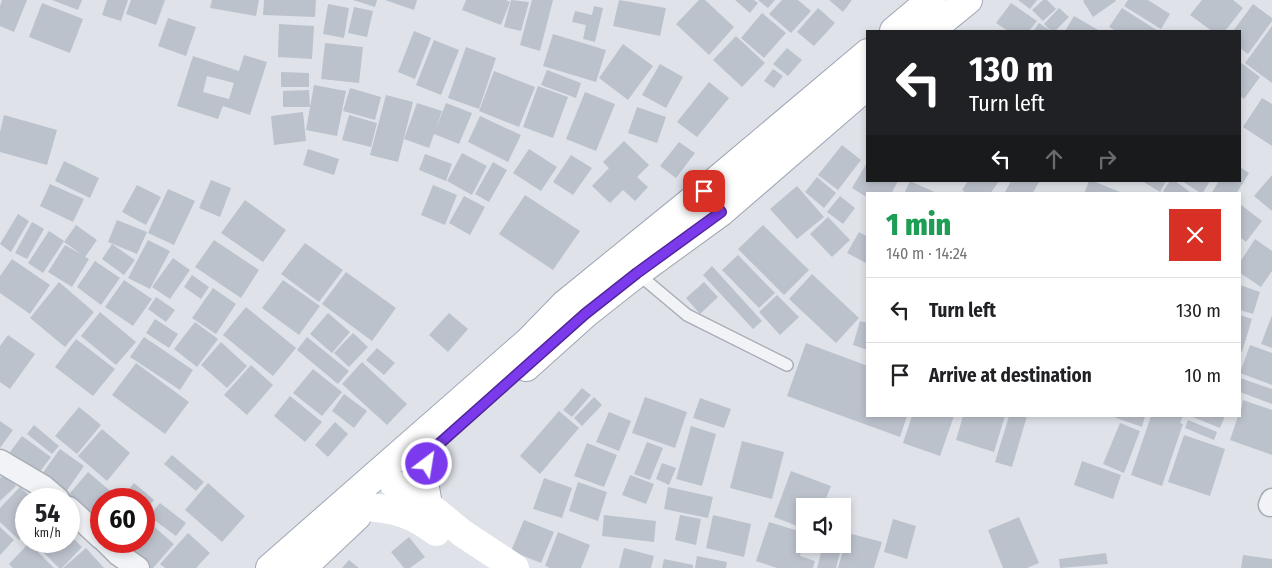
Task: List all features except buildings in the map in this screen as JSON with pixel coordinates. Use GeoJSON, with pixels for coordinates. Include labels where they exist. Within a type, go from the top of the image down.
{"type":"FeatureCollection","features":[{"type":"Feature","properties":{"kind":"main road"},"geometry":{"type":"LineString","coordinates":[[895,30],[931,0]]}},
{"type":"Feature","properties":{"kind":"main road"},"geometry":{"type":"LineString","coordinates":[[931,30],[968,0]]}},
{"type":"Feature","properties":{"kind":"main road"},"geometry":{"type":"LineString","coordinates":[[302,568],[430,452],[575,309],[704,191],[866,55]]}},
{"type":"Feature","properties":{"kind":"main road"},"geometry":{"type":"LineString","coordinates":[[575,309],[637,273],[721,212],[866,87]]}},
{"type":"Feature","properties":{"kind":"main road"},"geometry":{"type":"LineString","coordinates":[[704,191],[721,212]]}},
{"type":"Feature","properties":{"kind":"main road"},"geometry":{"type":"LineString","coordinates":[[270,568],[541,342]]}},
{"type":"Feature","properties":{"kind":"main road"},"geometry":{"type":"LineString","coordinates":[[428,505],[424,482],[430,452]]}},
{"type":"Feature","properties":{"kind":"main road"},"geometry":{"type":"LineString","coordinates":[[394,484],[428,505],[462,533],[515,568]]}},
{"type":"Feature","properties":{"kind":"main road"},"geometry":{"type":"LineString","coordinates":[[366,508],[384,508],[419,519],[484,568]]}},
{"type":"Feature","properties":{"kind":"street"},"geometry":{"type":"LineString","coordinates":[[0,461],[45,488]]}},
{"type":"Feature","properties":{"kind":"street"},"geometry":{"type":"LineString","coordinates":[[80,518],[90,528]]}},
{"type":"Feature","properties":{"kind":"street"},"geometry":{"type":"LineString","coordinates":[[117,553],[138,568]]}},
{"type":"Feature","properties":{"kind":"lane"},"geometry":{"type":"LineString","coordinates":[[637,273],[687,315],[787,365]]}},
{"type":"Feature","properties":{"kind":"route"},"geometry":{"type":"LineString","coordinates":[[427,464],[430,452],[585,314],[637,273],[721,212],[704,191]]}}]}
